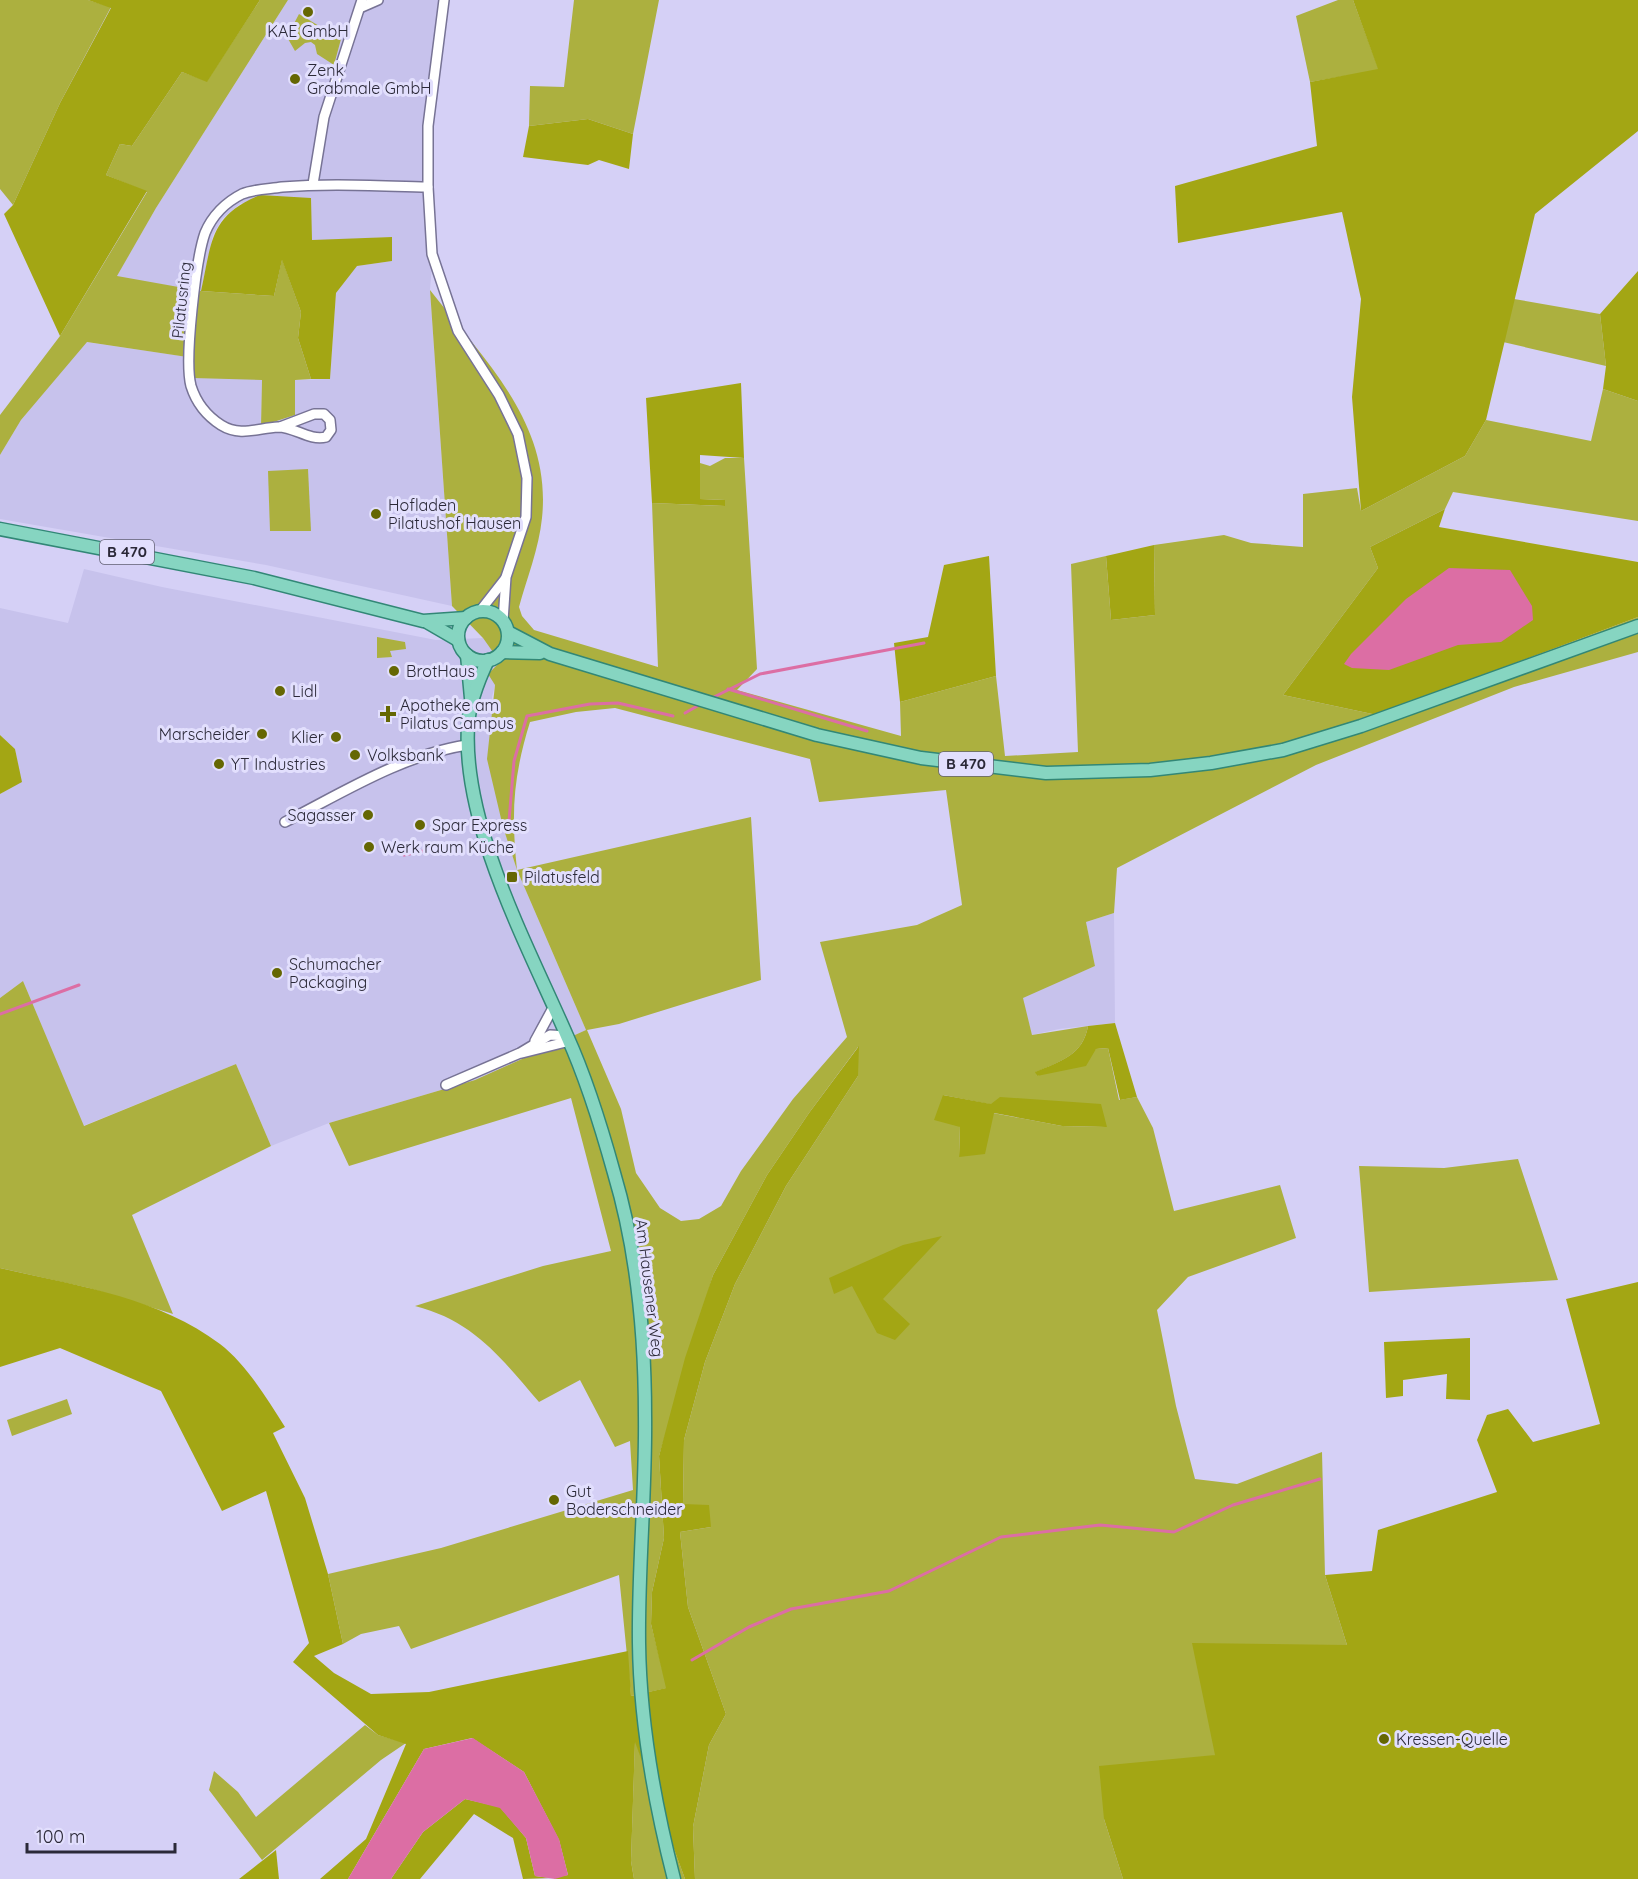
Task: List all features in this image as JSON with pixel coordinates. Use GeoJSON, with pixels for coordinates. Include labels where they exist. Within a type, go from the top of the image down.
{"type":"FeatureCollection","features":[{"type":"Feature","properties":{"kind":"main road","name":"B 470"},"geometry":{"type":"LineString","coordinates":[[0,529],[254,578],[423,621],[458,640]]}},
{"type":"Feature","properties":{"kind":"main road"},"geometry":{"type":"LineString","coordinates":[[467,655],[481,661],[488,660],[502,652],[505,627],[489,612],[480,611],[466,618],[458,632],[458,640],[467,655],[471,702]]}},
{"type":"Feature","properties":{"kind":"main road","name":"B 470"},"geometry":{"type":"LineString","coordinates":[[423,621],[466,618]]}},
{"type":"Feature","properties":{"kind":"main road","name":"B 470"},"geometry":{"type":"LineString","coordinates":[[505,627],[550,654],[817,735],[921,758],[1046,773],[1150,770],[1211,763],[1294,746],[1361,726],[1638,627]]}},
{"type":"Feature","properties":{"kind":"main road","name":"B 470"},"geometry":{"type":"LineString","coordinates":[[502,652],[550,654]]}},
{"type":"Feature","properties":{"kind":"main road"},"geometry":{"type":"LineString","coordinates":[[471,702],[488,660]]}},
{"type":"Feature","properties":{"kind":"main road","name":"Am Hausener Weg"},"geometry":{"type":"LineString","coordinates":[[471,702],[467,745],[474,793],[489,850],[597,1112],[616,1178],[632,1253],[643,1356],[645,1416],[639,1646],[644,1728],[655,1805],[674,1879]]}},
{"type":"Feature","properties":{"kind":"street"},"geometry":{"type":"LineString","coordinates":[[313,184],[324,117],[362,4],[378,0]]}},
{"type":"Feature","properties":{"kind":"street"},"geometry":{"type":"LineString","coordinates":[[444,0],[428,126],[428,187],[432,254],[458,331],[499,395],[518,434],[527,478],[526,517],[506,577],[505,627]]}},
{"type":"Feature","properties":{"kind":"street","name":"Pilatusring"},"geometry":{"type":"LineString","coordinates":[[280,427],[318,439],[326,437],[331,430],[330,420],[324,414],[314,414],[280,427],[260,431],[232,429],[222,426],[206,413],[196,399],[189,370],[195,290],[205,234],[213,218],[231,200],[258,190],[313,184],[428,187]]}},
{"type":"Feature","properties":{"kind":"street"},"geometry":{"type":"LineString","coordinates":[[480,611],[506,577]]}},
{"type":"Feature","properties":{"kind":"street"},"geometry":{"type":"LineString","coordinates":[[285,822],[388,770],[450,747],[467,745]]}},
{"type":"Feature","properties":{"kind":"street"},"geometry":{"type":"LineString","coordinates":[[534,1043],[542,1032],[554,1006]]}},
{"type":"Feature","properties":{"kind":"street"},"geometry":{"type":"LineString","coordinates":[[520,1053],[550,1035],[568,1038]]}},
{"type":"Feature","properties":{"kind":"street"},"geometry":{"type":"LineString","coordinates":[[446,1085],[520,1053],[568,1038]]}},
{"type":"Feature","properties":{"kind":"shaded area"},"geometry":{"type":"Polygon","coordinates":[[[0,0],[88,0],[111,7],[60,103],[13,205],[0,189],[0,0]]]}},
{"type":"Feature","properties":{"kind":"shaded area"},"geometry":{"type":"Polygon","coordinates":[[[88,0],[260,0],[207,82],[182,72],[132,146],[120,144],[106,175],[147,191],[60,336],[4,214],[13,205],[60,103],[111,8],[88,0]]]}},
{"type":"Feature","properties":{"kind":"shaded area"},"geometry":{"type":"Polygon","coordinates":[[[260,0],[288,0],[156,208],[117,276],[201,291],[274,296],[282,259],[301,312],[298,338],[311,379],[295,380],[295,415],[261,426],[262,380],[192,378],[194,358],[87,342],[21,420],[0,455],[0,415],[60,336],[147,192],[106,175],[120,144],[132,146],[182,72],[207,81],[260,0]]]}},
{"type":"Feature","properties":{"kind":"shaded area"},"geometry":{"type":"Polygon","coordinates":[[[288,0],[446,0],[430,126],[433,253],[430,290],[452,606],[266,565],[0,519],[0,455],[21,420],[86,342],[195,358],[193,378],[262,379],[261,425],[295,380],[330,379],[336,293],[356,266],[392,261],[391,237],[312,241],[241,203],[222,219],[213,235],[201,291],[116,277],[156,208],[288,0]]]}},
{"type":"Feature","properties":{"kind":"shaded area"},"geometry":{"type":"Polygon","coordinates":[[[574,0],[659,0],[633,134],[588,119],[529,126],[530,86],[564,87],[574,0]]]}},
{"type":"Feature","properties":{"kind":"shaded area"},"geometry":{"type":"Polygon","coordinates":[[[1338,0],[1353,0],[1379,70],[1310,82],[1296,16],[1338,0]]]}},
{"type":"Feature","properties":{"kind":"shaded area"},"geometry":{"type":"Polygon","coordinates":[[[1353,0],[1638,0],[1638,131],[1535,214],[1486,420],[1465,456],[1361,511],[1352,397],[1361,299],[1342,212],[1178,243],[1175,186],[1317,146],[1310,82],[1378,69],[1353,0]]]}},
{"type":"Feature","properties":{"kind":"shaded area"},"geometry":{"type":"Polygon","coordinates":[[[299,14],[341,39],[334,65],[317,54],[315,45],[311,42],[305,43],[295,51],[287,37],[299,14]]]}},
{"type":"Feature","properties":{"kind":"shaded area"},"geometry":{"type":"Polygon","coordinates":[[[588,119],[633,134],[629,169],[599,160],[588,165],[523,157],[529,126],[588,119]]]}},
{"type":"Feature","properties":{"kind":"shaded area"},"geometry":{"type":"Polygon","coordinates":[[[260,195],[311,198],[312,240],[392,237],[392,261],[357,266],[336,293],[330,379],[311,379],[298,338],[301,312],[282,260],[274,296],[201,291],[211,245],[222,222],[243,203],[260,195]]]}},
{"type":"Feature","properties":{"kind":"shaded area"},"geometry":{"type":"Polygon","coordinates":[[[1638,271],[1638,401],[1603,389],[1606,366],[1600,314],[1638,271]]]}},
{"type":"Feature","properties":{"kind":"shaded area"},"geometry":{"type":"Polygon","coordinates":[[[430,290],[492,368],[510,395],[525,423],[536,452],[542,484],[542,518],[536,552],[519,607],[522,616],[534,630],[658,667],[652,503],[724,506],[725,500],[700,499],[700,463],[710,466],[725,458],[744,458],[757,669],[737,690],[901,736],[900,702],[996,676],[1005,756],[1078,752],[1071,564],[1106,556],[1111,620],[1155,615],[1154,545],[1224,535],[1251,543],[1303,547],[1303,494],[1357,488],[1361,511],[1465,456],[1486,420],[1591,441],[1603,389],[1638,401],[1638,521],[1453,492],[1445,509],[1370,547],[1378,568],[1283,695],[1377,715],[1638,617],[1638,652],[1514,687],[1316,765],[1117,868],[1114,913],[1086,922],[1095,966],[1023,998],[1032,1035],[1088,1026],[1081,1044],[1070,1056],[1036,1072],[1037,1076],[1096,1049],[1108,1048],[1119,1100],[1137,1097],[1153,1128],[1174,1211],[1280,1185],[1296,1238],[1188,1277],[1157,1310],[1176,1406],[1195,1479],[1237,1484],[1322,1452],[1325,1575],[1347,1645],[1215,1755],[1104,1819],[1123,1879],[695,1879],[693,1827],[709,1745],[726,1714],[688,1607],[680,1532],[711,1527],[683,1504],[684,1440],[705,1362],[735,1284],[786,1186],[858,1076],[858,1047],[767,1175],[713,1275],[659,1456],[664,1538],[652,1592],[651,1624],[667,1688],[631,1696],[619,1575],[411,1649],[399,1626],[361,1634],[343,1644],[328,1574],[441,1548],[633,1490],[630,1441],[615,1447],[580,1380],[539,1402],[499,1356],[470,1331],[454,1321],[415,1306],[543,1266],[611,1251],[571,1098],[349,1166],[329,1123],[475,1080],[586,1030],[517,870],[503,827],[487,759],[495,685],[488,674],[500,662],[483,638],[452,606],[430,290]],[[615,708],[576,712],[530,722],[520,760],[515,795],[517,870],[751,817],[761,980],[619,1024],[587,1030],[621,1109],[636,1173],[660,1208],[681,1221],[699,1219],[721,1206],[741,1171],[793,1099],[847,1037],[820,942],[917,925],[962,905],[946,790],[819,802],[810,759],[615,708]],[[943,1095],[960,1127],[959,1157],[993,1113],[1062,1126],[1107,1127],[943,1095]]]}},
{"type":"Feature","properties":{"kind":"shaded area"},"geometry":{"type":"Polygon","coordinates":[[[1514,299],[1600,314],[1606,366],[1503,342],[1514,299]]]}},
{"type":"Feature","properties":{"kind":"shaded area"},"geometry":{"type":"Polygon","coordinates":[[[741,383],[744,458],[700,455],[700,499],[725,500],[725,506],[652,503],[646,398],[741,383]]]}},
{"type":"Feature","properties":{"kind":"shaded area"},"geometry":{"type":"Polygon","coordinates":[[[308,469],[311,531],[270,531],[268,471],[308,469]]]}},
{"type":"Feature","properties":{"kind":"shaded area"},"geometry":{"type":"Polygon","coordinates":[[[1445,509],[1439,527],[1638,562],[1638,617],[1377,715],[1283,695],[1378,568],[1370,547],[1445,509]]]}},
{"type":"Feature","properties":{"kind":"shaded area"},"geometry":{"type":"Polygon","coordinates":[[[1154,545],[1155,615],[1111,620],[1106,556],[1154,545]]]}},
{"type":"Feature","properties":{"kind":"shaded area"},"geometry":{"type":"Polygon","coordinates":[[[989,556],[996,676],[900,702],[894,643],[928,637],[944,565],[989,556]]]}},
{"type":"Feature","properties":{"kind":"shaded area"},"geometry":{"type":"Polygon","coordinates":[[[1449,568],[1510,570],[1532,606],[1533,620],[1501,642],[1458,645],[1389,670],[1352,668],[1344,664],[1351,654],[1406,599],[1449,568]]]}},
{"type":"Feature","properties":{"kind":"shaded area","name":"Pilatusfeld"},"geometry":{"type":"Polygon","coordinates":[[[84,569],[162,587],[436,640],[483,638],[501,662],[492,697],[503,827],[517,870],[586,1030],[475,1080],[329,1123],[271,1146],[236,1064],[83,1126],[23,981],[0,998],[0,794],[21,781],[15,749],[0,735],[0,608],[68,623],[84,569]]]}},
{"type":"Feature","properties":{"kind":"shaded area"},"geometry":{"type":"Polygon","coordinates":[[[377,637],[405,642],[406,649],[390,651],[392,657],[377,658],[377,637]]]}},
{"type":"Feature","properties":{"kind":"shaded area"},"geometry":{"type":"Polygon","coordinates":[[[0,735],[15,749],[22,782],[0,794],[0,735]]]}},
{"type":"Feature","properties":{"kind":"shaded area"},"geometry":{"type":"Polygon","coordinates":[[[1114,913],[1115,1023],[1059,1029],[1032,1035],[1022,997],[1095,966],[1086,922],[1114,913]]]}},
{"type":"Feature","properties":{"kind":"shaded area"},"geometry":{"type":"Polygon","coordinates":[[[23,981],[84,1126],[236,1064],[271,1146],[132,1215],[173,1314],[89,1288],[0,1268],[0,998],[23,981]]]}},
{"type":"Feature","properties":{"kind":"shaded area"},"geometry":{"type":"Polygon","coordinates":[[[1115,1023],[1137,1097],[1120,1100],[1108,1048],[1096,1049],[1086,1066],[1037,1076],[1035,1072],[1062,1060],[1076,1050],[1088,1026],[1115,1023]]]}},
{"type":"Feature","properties":{"kind":"shaded area"},"geometry":{"type":"Polygon","coordinates":[[[859,1046],[858,1076],[786,1186],[735,1284],[705,1362],[684,1440],[683,1504],[709,1505],[711,1527],[680,1532],[688,1607],[726,1714],[709,1745],[693,1827],[695,1879],[685,1879],[635,1742],[631,1861],[634,1879],[555,1879],[553,1877],[568,1875],[559,1840],[524,1772],[472,1738],[424,1749],[348,1879],[320,1879],[366,1839],[406,1744],[378,1735],[293,1662],[309,1643],[266,1491],[222,1511],[161,1391],[60,1348],[0,1367],[0,1268],[86,1287],[143,1304],[170,1315],[220,1344],[248,1372],[285,1427],[273,1433],[305,1498],[328,1574],[343,1644],[314,1656],[334,1673],[371,1694],[429,1692],[628,1651],[631,1696],[666,1688],[651,1624],[652,1592],[664,1538],[659,1456],[685,1358],[713,1275],[767,1175],[809,1113],[859,1046]]]}},
{"type":"Feature","properties":{"kind":"shaded area"},"geometry":{"type":"Polygon","coordinates":[[[943,1095],[991,1104],[1000,1097],[1101,1104],[1107,1127],[1062,1126],[994,1113],[985,1154],[959,1157],[960,1127],[934,1120],[943,1095]]]}},
{"type":"Feature","properties":{"kind":"shaded area"},"geometry":{"type":"Polygon","coordinates":[[[1518,1159],[1558,1280],[1369,1292],[1359,1166],[1444,1168],[1518,1159]]]}},
{"type":"Feature","properties":{"kind":"shaded area"},"geometry":{"type":"Polygon","coordinates":[[[942,1236],[883,1299],[910,1324],[895,1340],[877,1333],[852,1286],[834,1294],[829,1278],[903,1245],[942,1236]]]}},
{"type":"Feature","properties":{"kind":"shaded area"},"geometry":{"type":"Polygon","coordinates":[[[1638,1282],[1638,1879],[1123,1879],[1104,1819],[1099,1766],[1215,1755],[1192,1643],[1347,1645],[1325,1575],[1372,1571],[1378,1530],[1497,1492],[1477,1440],[1487,1415],[1508,1409],[1533,1442],[1600,1424],[1566,1299],[1638,1282]]]}},
{"type":"Feature","properties":{"kind":"shaded area"},"geometry":{"type":"Polygon","coordinates":[[[1470,1338],[1470,1400],[1446,1399],[1447,1374],[1403,1380],[1403,1396],[1386,1398],[1384,1342],[1470,1338]]]}},
{"type":"Feature","properties":{"kind":"shaded area"},"geometry":{"type":"Polygon","coordinates":[[[67,1399],[72,1414],[12,1436],[7,1420],[67,1399]]]}},
{"type":"Feature","properties":{"kind":"shaded area"},"geometry":{"type":"Polygon","coordinates":[[[365,1725],[378,1735],[406,1743],[381,1760],[262,1860],[209,1790],[214,1771],[238,1792],[256,1817],[365,1725]]]}},
{"type":"Feature","properties":{"kind":"shaded area"},"geometry":{"type":"Polygon","coordinates":[[[473,1738],[524,1772],[559,1839],[568,1875],[555,1879],[535,1876],[526,1838],[500,1808],[465,1799],[423,1832],[391,1879],[348,1879],[424,1749],[473,1738]]]}},
{"type":"Feature","properties":{"kind":"shaded area"},"geometry":{"type":"Polygon","coordinates":[[[635,1740],[685,1879],[634,1879],[631,1861],[635,1740]]]}},
{"type":"Feature","properties":{"kind":"shaded area"},"geometry":{"type":"Polygon","coordinates":[[[465,1799],[500,1807],[526,1838],[535,1876],[551,1878],[523,1879],[513,1838],[474,1814],[420,1879],[391,1879],[423,1832],[465,1799]]]}},
{"type":"Feature","properties":{"kind":"shaded area"},"geometry":{"type":"Polygon","coordinates":[[[276,1850],[279,1879],[239,1879],[276,1850]]]}},
{"type":"Feature","properties":{"kind":"waterway"},"geometry":{"type":"LineString","coordinates":[[710,699],[760,674],[924,643]]}},
{"type":"Feature","properties":{"kind":"waterway"},"geometry":{"type":"LineString","coordinates":[[728,689],[867,731]]}},
{"type":"Feature","properties":{"kind":"waterway"},"geometry":{"type":"LineString","coordinates":[[504,825],[509,821],[514,761],[527,716],[590,704],[618,703],[673,716]]}},
{"type":"Feature","properties":{"kind":"waterway"},"geometry":{"type":"LineString","coordinates":[[685,713],[701,704]]}},
{"type":"Feature","properties":{"kind":"waterway"},"geometry":{"type":"LineString","coordinates":[[404,855],[457,844]]}},
{"type":"Feature","properties":{"kind":"waterway"},"geometry":{"type":"LineString","coordinates":[[0,1014],[79,985]]}},
{"type":"Feature","properties":{"kind":"waterway"},"geometry":{"type":"LineString","coordinates":[[692,1660],[749,1627],[791,1609],[889,1591],[1001,1537],[1100,1525],[1174,1532],[1233,1505],[1320,1479]]}},
{"type":"Feature","properties":{"kind":"place","name":"KAE GmbH"},"geometry":{"type":"Point","coordinates":[308,12]}},
{"type":"Feature","properties":{"kind":"place","name":"Zenk Grabmale GmbH"},"geometry":{"type":"Point","coordinates":[295,79]}},
{"type":"Feature","properties":{"kind":"place","name":"Hofladen Pilatushof Hausen"},"geometry":{"type":"Point","coordinates":[376,514]}},
{"type":"Feature","properties":{"kind":"place","name":"BrotHaus"},"geometry":{"type":"Point","coordinates":[394,671]}},
{"type":"Feature","properties":{"kind":"place","name":"Lidl"},"geometry":{"type":"Point","coordinates":[280,691]}},
{"type":"Feature","properties":{"kind":"place","name":"Apotheke am Pilatus Campus"},"geometry":{"type":"Point","coordinates":[388,714]}},
{"type":"Feature","properties":{"kind":"place","name":"Marscheider"},"geometry":{"type":"Point","coordinates":[262,734]}},
{"type":"Feature","properties":{"kind":"place","name":"Klier"},"geometry":{"type":"Point","coordinates":[336,737]}},
{"type":"Feature","properties":{"kind":"place","name":"Volksbank"},"geometry":{"type":"Point","coordinates":[355,755]}},
{"type":"Feature","properties":{"kind":"place","name":"YT Industries"},"geometry":{"type":"Point","coordinates":[219,764]}},
{"type":"Feature","properties":{"kind":"place","name":"Sagasser"},"geometry":{"type":"Point","coordinates":[368,815]}},
{"type":"Feature","properties":{"kind":"place","name":"Spar Express"},"geometry":{"type":"Point","coordinates":[420,825]}},
{"type":"Feature","properties":{"kind":"place","name":"Werk raum Küche"},"geometry":{"type":"Point","coordinates":[369,847]}},
{"type":"Feature","properties":{"kind":"place","name":"Pilatusfeld"},"geometry":{"type":"Point","coordinates":[512,877]}},
{"type":"Feature","properties":{"kind":"place","name":"Schumacher Packaging"},"geometry":{"type":"Point","coordinates":[277,973]}},
{"type":"Feature","properties":{"kind":"place","name":"Gut Boderschneider"},"geometry":{"type":"Point","coordinates":[554,1500]}},
{"type":"Feature","properties":{"kind":"place","name":"Kressen-Quelle"},"geometry":{"type":"Point","coordinates":[1384,1739]}}]}
